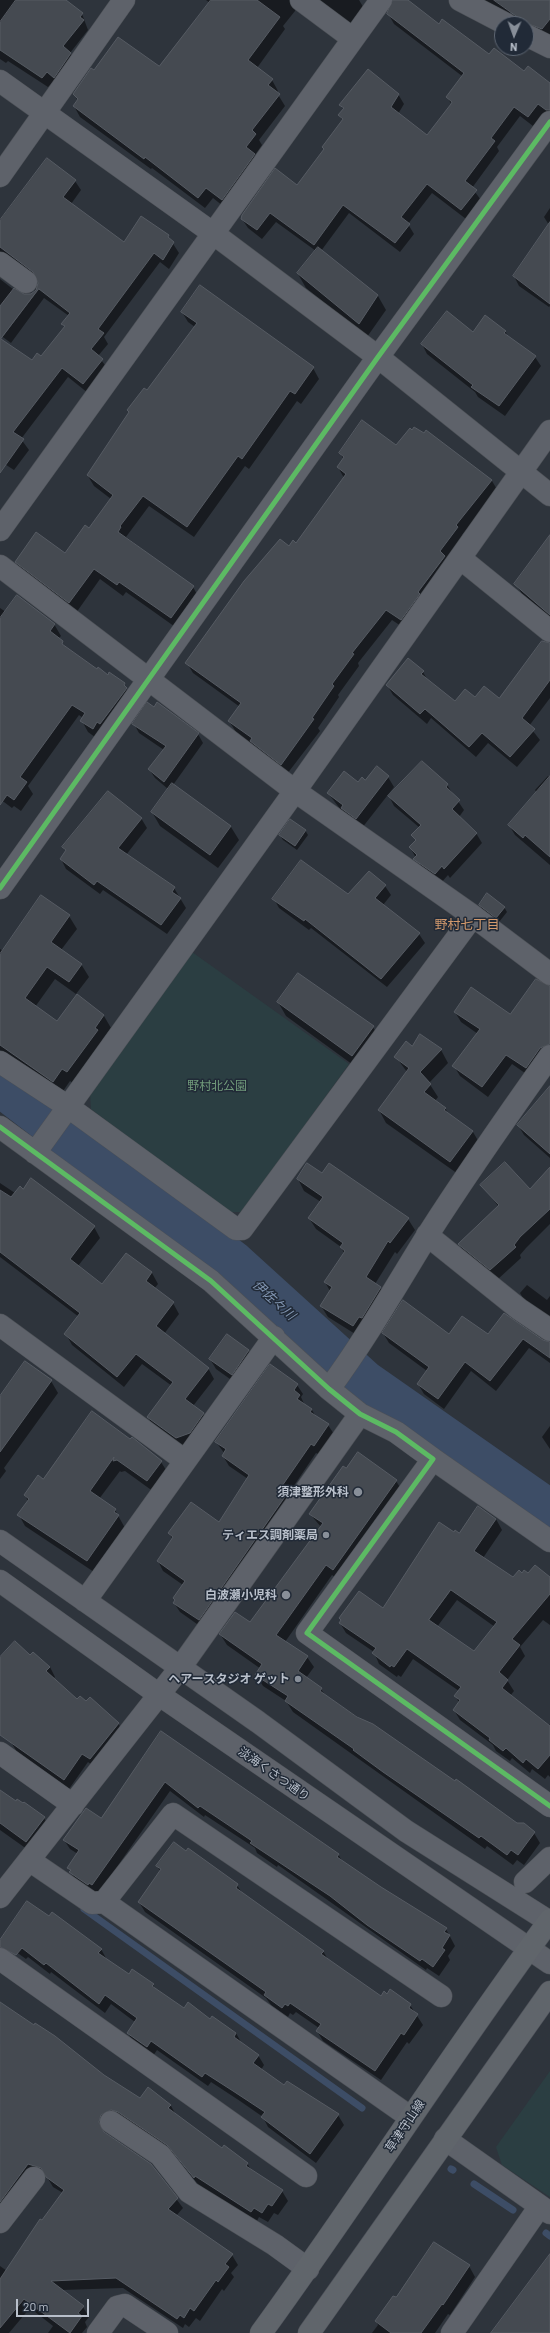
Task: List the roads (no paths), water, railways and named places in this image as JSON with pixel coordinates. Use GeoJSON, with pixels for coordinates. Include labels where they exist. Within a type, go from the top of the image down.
{"type":"FeatureCollection","features":[{"type":"Feature","properties":{"kind":"main road","name":"草津守山線"},"geometry":{"type":"LineString","coordinates":[[261,2333],[308,2269],[410,2117],[527,1949],[550,1921]]}},
{"type":"Feature","properties":{"kind":"main road"},"geometry":{"type":"LineString","coordinates":[[309,2333],[550,1992]]}},
{"type":"Feature","properties":{"kind":"street"},"geometry":{"type":"LineString","coordinates":[[0,176],[43,112],[124,0]]}},
{"type":"Feature","properties":{"kind":"street"},"geometry":{"type":"LineString","coordinates":[[301,0],[352,38]]}},
{"type":"Feature","properties":{"kind":"street"},"geometry":{"type":"LineString","coordinates":[[0,530],[214,234],[352,38],[381,0]]}},
{"type":"Feature","properties":{"kind":"street"},"geometry":{"type":"LineString","coordinates":[[460,0],[494,18]]}},
{"type":"Feature","properties":{"kind":"street"},"geometry":{"type":"LineString","coordinates":[[534,39],[550,47]]}},
{"type":"Feature","properties":{"kind":"street"},"geometry":{"type":"LineString","coordinates":[[0,81],[214,234],[378,357],[520,473],[550,495]]}},
{"type":"Feature","properties":{"kind":"street"},"geometry":{"type":"LineString","coordinates":[[0,888],[378,357],[550,122]]}},
{"type":"Feature","properties":{"kind":"street"},"geometry":{"type":"LineString","coordinates":[[0,263],[26,282]]}},
{"type":"Feature","properties":{"kind":"street"},"geometry":{"type":"LineString","coordinates":[[35,1153],[296,791],[550,431]]}},
{"type":"Feature","properties":{"kind":"street"},"geometry":{"type":"LineString","coordinates":[[460,558],[550,631]]}},
{"type":"Feature","properties":{"kind":"street"},"geometry":{"type":"LineString","coordinates":[[0,566],[296,791],[473,916],[550,974]]}},
{"type":"Feature","properties":{"kind":"street"},"geometry":{"type":"LineString","coordinates":[[0,1062],[65,1110],[236,1229],[242,1229],[473,916]]}},
{"type":"Feature","properties":{"kind":"street"},"geometry":{"type":"LineString","coordinates":[[329,1389],[363,1342],[427,1236],[490,1140],[550,1056]]}},
{"type":"Feature","properties":{"kind":"street"},"geometry":{"type":"LineString","coordinates":[[0,1127],[211,1280],[329,1389],[360,1414],[396,1432],[550,1540]]}},
{"type":"Feature","properties":{"kind":"street"},"geometry":{"type":"LineString","coordinates":[[427,1236],[519,1309],[550,1330]]}},
{"type":"Feature","properties":{"kind":"street"},"geometry":{"type":"LineString","coordinates":[[0,1325],[184,1460]]}},
{"type":"Feature","properties":{"kind":"street"},"geometry":{"type":"LineString","coordinates":[[85,1601],[184,1460],[274,1337]]}},
{"type":"Feature","properties":{"kind":"street"},"geometry":{"type":"LineString","coordinates":[[0,1897],[158,1694],[180,1668],[360,1414]]}},
{"type":"Feature","properties":{"kind":"street"},"geometry":{"type":"LineString","coordinates":[[433,1459],[307,1633],[550,1806]]}},
{"type":"Feature","properties":{"kind":"street"},"geometry":{"type":"LineString","coordinates":[[0,1542],[258,1722],[406,1831],[550,1921]]}},
{"type":"Feature","properties":{"kind":"street","name":"淡海くさつ通り"},"geometry":{"type":"LineString","coordinates":[[0,1581],[158,1694],[527,1949],[550,1963]]}},
{"type":"Feature","properties":{"kind":"street"},"geometry":{"type":"LineString","coordinates":[[0,1753],[73,1805]]}},
{"type":"Feature","properties":{"kind":"street"},"geometry":{"type":"LineString","coordinates":[[104,1902],[173,1814],[441,1996]]}},
{"type":"Feature","properties":{"kind":"street"},"geometry":{"type":"LineString","coordinates":[[525,1882],[550,1858]]}},
{"type":"Feature","properties":{"kind":"street"},"geometry":{"type":"LineString","coordinates":[[29,1860],[92,1903],[104,1902],[410,2117]]}},
{"type":"Feature","properties":{"kind":"street"},"geometry":{"type":"LineString","coordinates":[[0,1959],[306,2176]]}},
{"type":"Feature","properties":{"kind":"street"},"geometry":{"type":"LineString","coordinates":[[111,2122],[160,2155],[189,2192],[275,2245],[308,2269]]}},
{"type":"Feature","properties":{"kind":"street"},"geometry":{"type":"LineString","coordinates":[[445,2139],[545,2209],[452,2333]]}},
{"type":"Feature","properties":{"kind":"street"},"geometry":{"type":"LineString","coordinates":[[0,2222],[34,2178]]}},
{"type":"Feature","properties":{"kind":"street"},"geometry":{"type":"LineString","coordinates":[[98,2333],[117,2307],[125,2305],[167,2333]]}},
{"type":"Feature","properties":{"kind":"waterway","name":"伊佐々川"},"geometry":{"type":"LineString","coordinates":[[0,1084],[233,1263],[364,1382],[550,1512]]}},
{"type":"Feature","properties":{"kind":"waterway"},"geometry":{"type":"LineString","coordinates":[[84,1909],[362,2108]]}},
{"type":"Feature","properties":{"kind":"waterway"},"geometry":{"type":"LineString","coordinates":[[474,2184],[513,2210]]}},
{"type":"Feature","properties":{"kind":"waterway"},"geometry":{"type":"LineString","coordinates":[[546,2233],[550,2236]]}},
{"type":"Feature","properties":{"kind":"place","name":"須津整形外科"},"geometry":{"type":"Point","coordinates":[358,1492]}},
{"type":"Feature","properties":{"kind":"place","name":"ティエス調剤薬局"},"geometry":{"type":"Point","coordinates":[326,1535]}},
{"type":"Feature","properties":{"kind":"place","name":"白波瀬小児科"},"geometry":{"type":"Point","coordinates":[286,1595]}},
{"type":"Feature","properties":{"kind":"place","name":"ヘアースタジオ ゲット"},"geometry":{"type":"Point","coordinates":[298,1679]}},
{"type":"Feature","properties":{"kind":"district","name":"野村七丁目"},"geometry":{"type":"Point","coordinates":[467,925]}},
{"type":"Feature","properties":{"kind":"park label","name":"野村北公園"},"geometry":{"type":"Point","coordinates":[217,1086]}}]}
